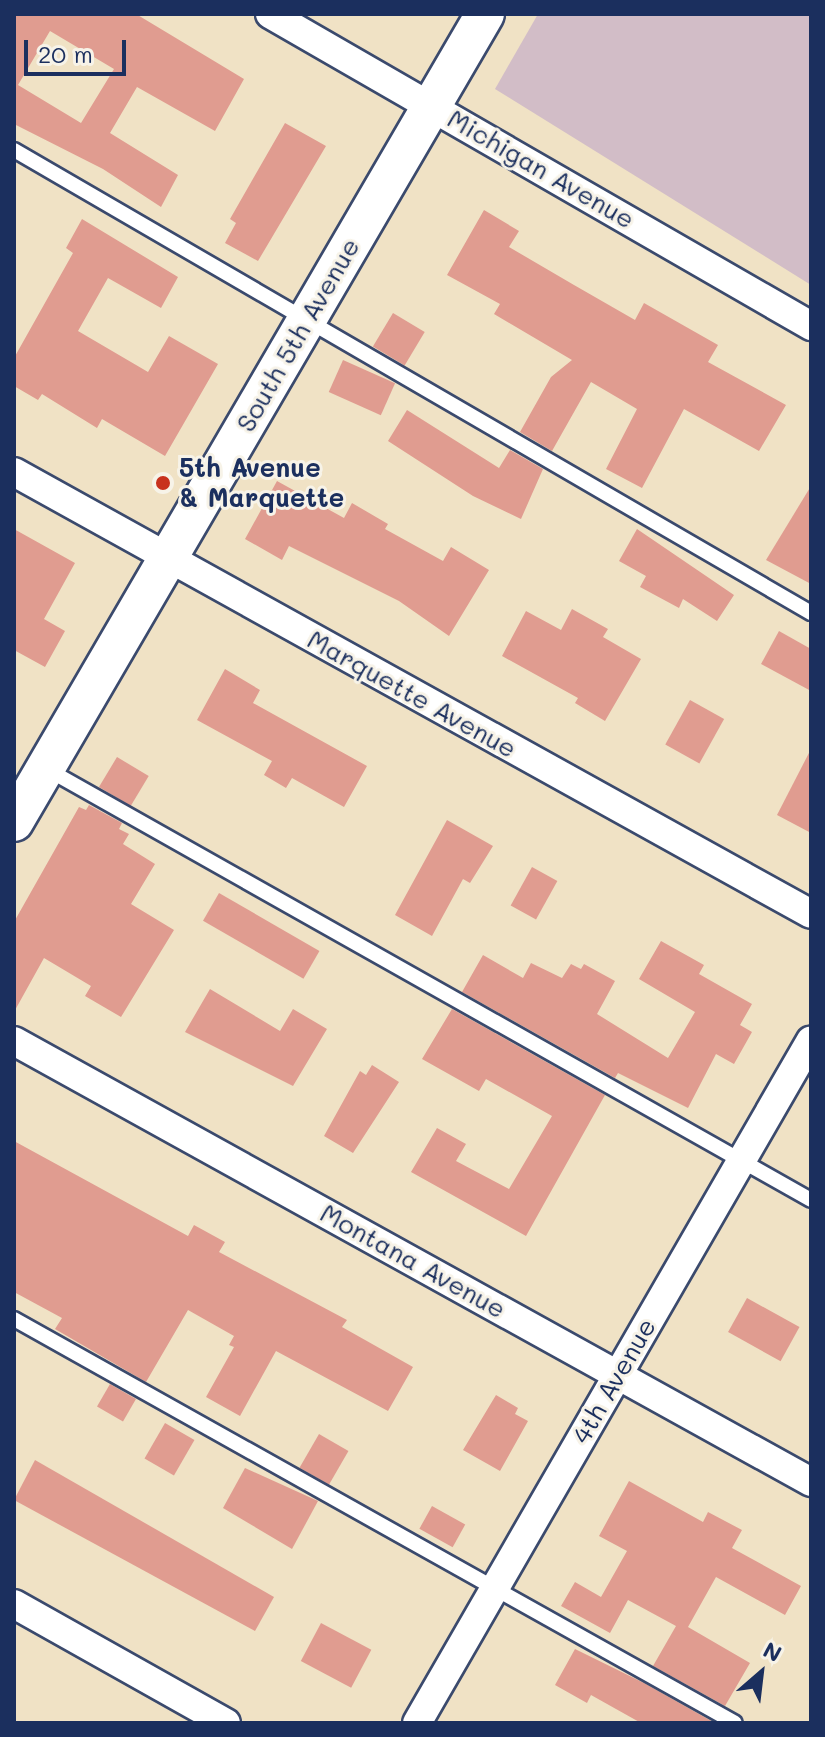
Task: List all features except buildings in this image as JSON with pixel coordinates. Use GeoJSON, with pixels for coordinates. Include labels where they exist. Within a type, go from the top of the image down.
{"type":"FeatureCollection","features":[{"type":"Feature","properties":{"kind":"street","name":"Michigan Avenue"},"geometry":{"type":"LineString","coordinates":[[270,14],[811,326]]}},
{"type":"Feature","properties":{"kind":"street","name":"South 5th Avenue"},"geometry":{"type":"LineString","coordinates":[[14,822],[485,14]]}},
{"type":"Feature","properties":{"kind":"street","name":"Marquette Avenue"},"geometry":{"type":"LineString","coordinates":[[14,472],[811,914]]}},
{"type":"Feature","properties":{"kind":"street","name":"4th Avenue"},"geometry":{"type":"LineString","coordinates":[[417,1723],[811,1040]]}},
{"type":"Feature","properties":{"kind":"street","name":"Montana Avenue"},"geometry":{"type":"LineString","coordinates":[[14,1041],[811,1482]]}},
{"type":"Feature","properties":{"kind":"street"},"geometry":{"type":"LineString","coordinates":[[14,1604],[226,1723]]}},
{"type":"Feature","properties":{"kind":"lane"},"geometry":{"type":"LineString","coordinates":[[14,150],[811,613]]}},
{"type":"Feature","properties":{"kind":"lane"},"geometry":{"type":"LineString","coordinates":[[45,768],[811,1200]]}},
{"type":"Feature","properties":{"kind":"lane"},"geometry":{"type":"LineString","coordinates":[[14,1319],[735,1723]]}},
{"type":"Feature","properties":{"kind":"shaded area"},"geometry":{"type":"Polygon","coordinates":[[[538,14],[811,14],[811,285],[495,89],[538,14]]]}},
{"type":"Feature","properties":{"kind":"place","name":"5th Avenue & Marquette"},"geometry":{"type":"Point","coordinates":[163,483]}}]}
